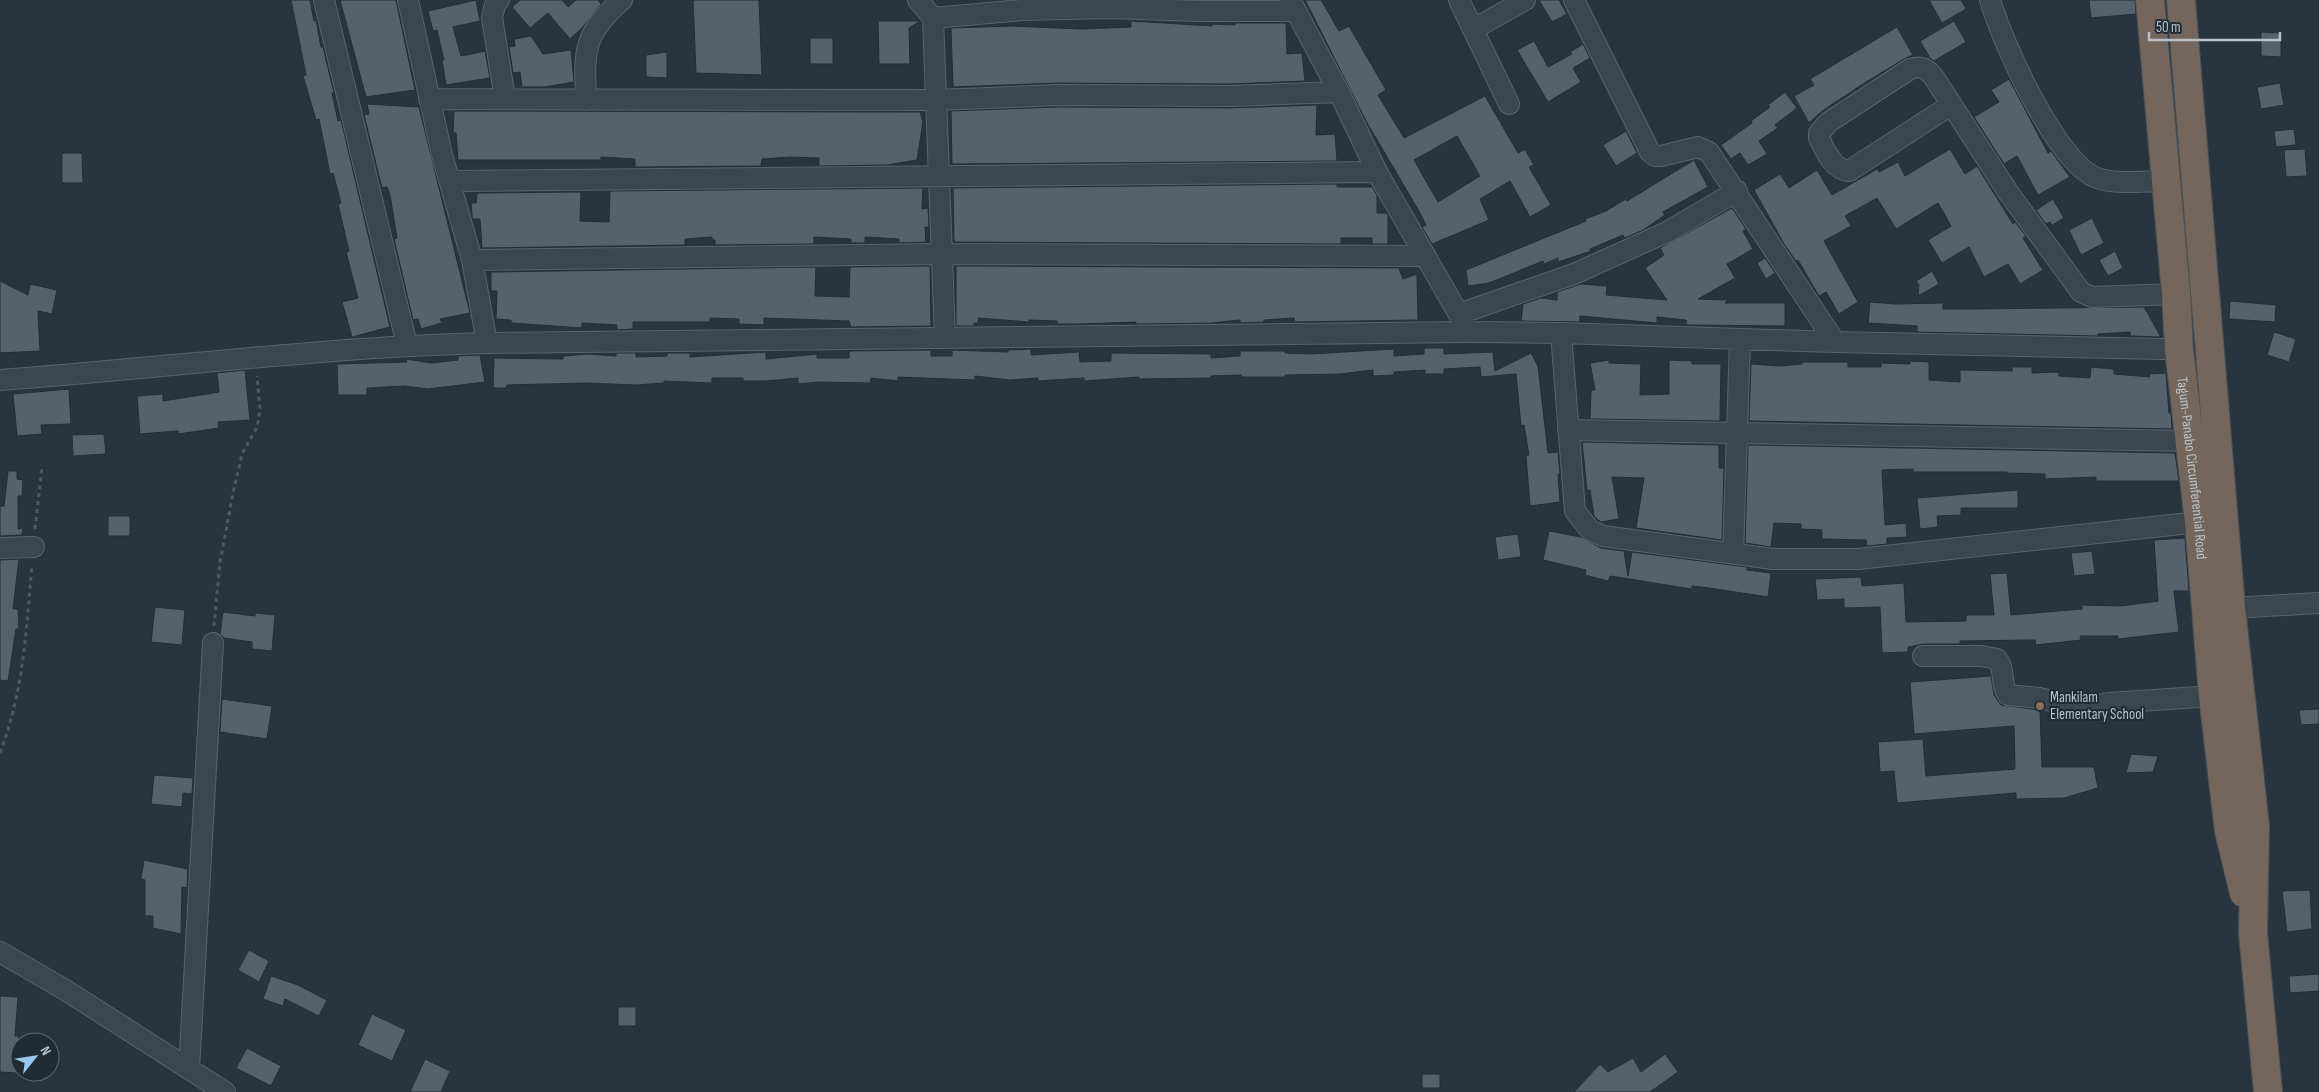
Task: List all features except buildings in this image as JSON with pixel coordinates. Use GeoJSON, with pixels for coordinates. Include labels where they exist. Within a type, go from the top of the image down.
{"type":"FeatureCollection","features":[{"type":"Feature","properties":{"kind":"highway","name":"Tagum-Panabo Circumferential Road"},"geometry":{"type":"LineString","coordinates":[[2150,0],[2176,294],[2179,349],[2198,522],[2213,696],[2230,830],[2253,933]]}},
{"type":"Feature","properties":{"kind":"highway","name":"Tagum-Panabo Circumferential Road"},"geometry":{"type":"LineString","coordinates":[[2181,0],[2208,350],[2255,826],[2253,933],[2268,1092]]}},
{"type":"Feature","properties":{"kind":"street"},"geometry":{"type":"LineString","coordinates":[[324,0],[407,345]]}},
{"type":"Feature","properties":{"kind":"street"},"geometry":{"type":"LineString","coordinates":[[408,0],[429,99],[472,260],[487,344]]}},
{"type":"Feature","properties":{"kind":"street"},"geometry":{"type":"LineString","coordinates":[[499,0],[492,18],[505,99]]}},
{"type":"Feature","properties":{"kind":"street"},"geometry":{"type":"LineString","coordinates":[[586,100],[584,60],[587,46],[594,30],[622,0]]}},
{"type":"Feature","properties":{"kind":"street"},"geometry":{"type":"LineString","coordinates":[[918,0],[933,18],[937,100],[937,175],[945,338]]}},
{"type":"Feature","properties":{"kind":"street"},"geometry":{"type":"LineString","coordinates":[[1458,0],[1474,29],[1509,104]]}},
{"type":"Feature","properties":{"kind":"street"},"geometry":{"type":"LineString","coordinates":[[1474,29],[1525,0]]}},
{"type":"Feature","properties":{"kind":"street"},"geometry":{"type":"LineString","coordinates":[[1574,0],[1650,152],[1655,156],[1692,148],[1703,148],[1709,152],[1737,191],[1835,342]]}},
{"type":"Feature","properties":{"kind":"street"},"geometry":{"type":"LineString","coordinates":[[1990,0],[1997,22],[2016,65],[2048,124],[2072,158],[2085,171],[2097,178],[2166,181]]}},
{"type":"Feature","properties":{"kind":"street"},"geometry":{"type":"LineString","coordinates":[[933,18],[1020,5],[1292,5],[1339,92],[1377,172],[1469,332]]}},
{"type":"Feature","properties":{"kind":"street"},"geometry":{"type":"LineString","coordinates":[[1951,105],[1849,171],[1836,165],[1819,138],[1819,134],[1829,122],[1910,69],[1916,67],[1928,70],[1951,105],[2008,192],[2081,292],[2092,297],[2176,294]]}},
{"type":"Feature","properties":{"kind":"street"},"geometry":{"type":"LineString","coordinates":[[429,99],[937,100],[1058,95],[1229,96],[1339,92]]}},
{"type":"Feature","properties":{"kind":"street"},"geometry":{"type":"LineString","coordinates":[[450,181],[1377,172]]}},
{"type":"Feature","properties":{"kind":"street"},"geometry":{"type":"LineString","coordinates":[[1459,314],[1574,274],[1667,232],[1737,191]]}},
{"type":"Feature","properties":{"kind":"street"},"geometry":{"type":"LineString","coordinates":[[472,260],[942,254],[1424,256]]}},
{"type":"Feature","properties":{"kind":"street"},"geometry":{"type":"LineString","coordinates":[[0,380],[115,372],[407,345],[1469,332],[2208,350]]}},
{"type":"Feature","properties":{"kind":"street"},"geometry":{"type":"LineString","coordinates":[[1561,333],[1575,511],[1590,530],[1603,536],[1733,554],[1803,560],[1858,559],[2198,522]]}},
{"type":"Feature","properties":{"kind":"street"},"geometry":{"type":"LineString","coordinates":[[1733,554],[1740,340]]}},
{"type":"Feature","properties":{"kind":"street"},"geometry":{"type":"LineString","coordinates":[[1568,430],[1738,431],[2190,441]]}},
{"type":"Feature","properties":{"kind":"street"},"geometry":{"type":"LineString","coordinates":[[0,548],[34,547]]}},
{"type":"Feature","properties":{"kind":"street"},"geometry":{"type":"LineString","coordinates":[[2232,608],[2319,603]]}},
{"type":"Feature","properties":{"kind":"street"},"geometry":{"type":"LineString","coordinates":[[189,1069],[213,643]]}},
{"type":"Feature","properties":{"kind":"street"},"geometry":{"type":"LineString","coordinates":[[1923,656],[1981,656],[1997,659],[2004,671],[2005,691],[2008,695],[2040,698],[2076,706],[2213,696]]}},
{"type":"Feature","properties":{"kind":"street"},"geometry":{"type":"LineString","coordinates":[[0,952],[67,991],[189,1069],[207,1086],[225,1092]]}},
{"type":"Feature","properties":{"kind":"path"},"geometry":{"type":"LineString","coordinates":[[213,643],[220,562],[233,493],[242,454],[257,427],[260,410],[255,358]]}},
{"type":"Feature","properties":{"kind":"path"},"geometry":{"type":"LineString","coordinates":[[0,752],[15,707],[21,678],[42,467]]}},
{"type":"Feature","properties":{"kind":"place","name":"Mankilam Elementary School"},"geometry":{"type":"Point","coordinates":[2040,706]}}]}
